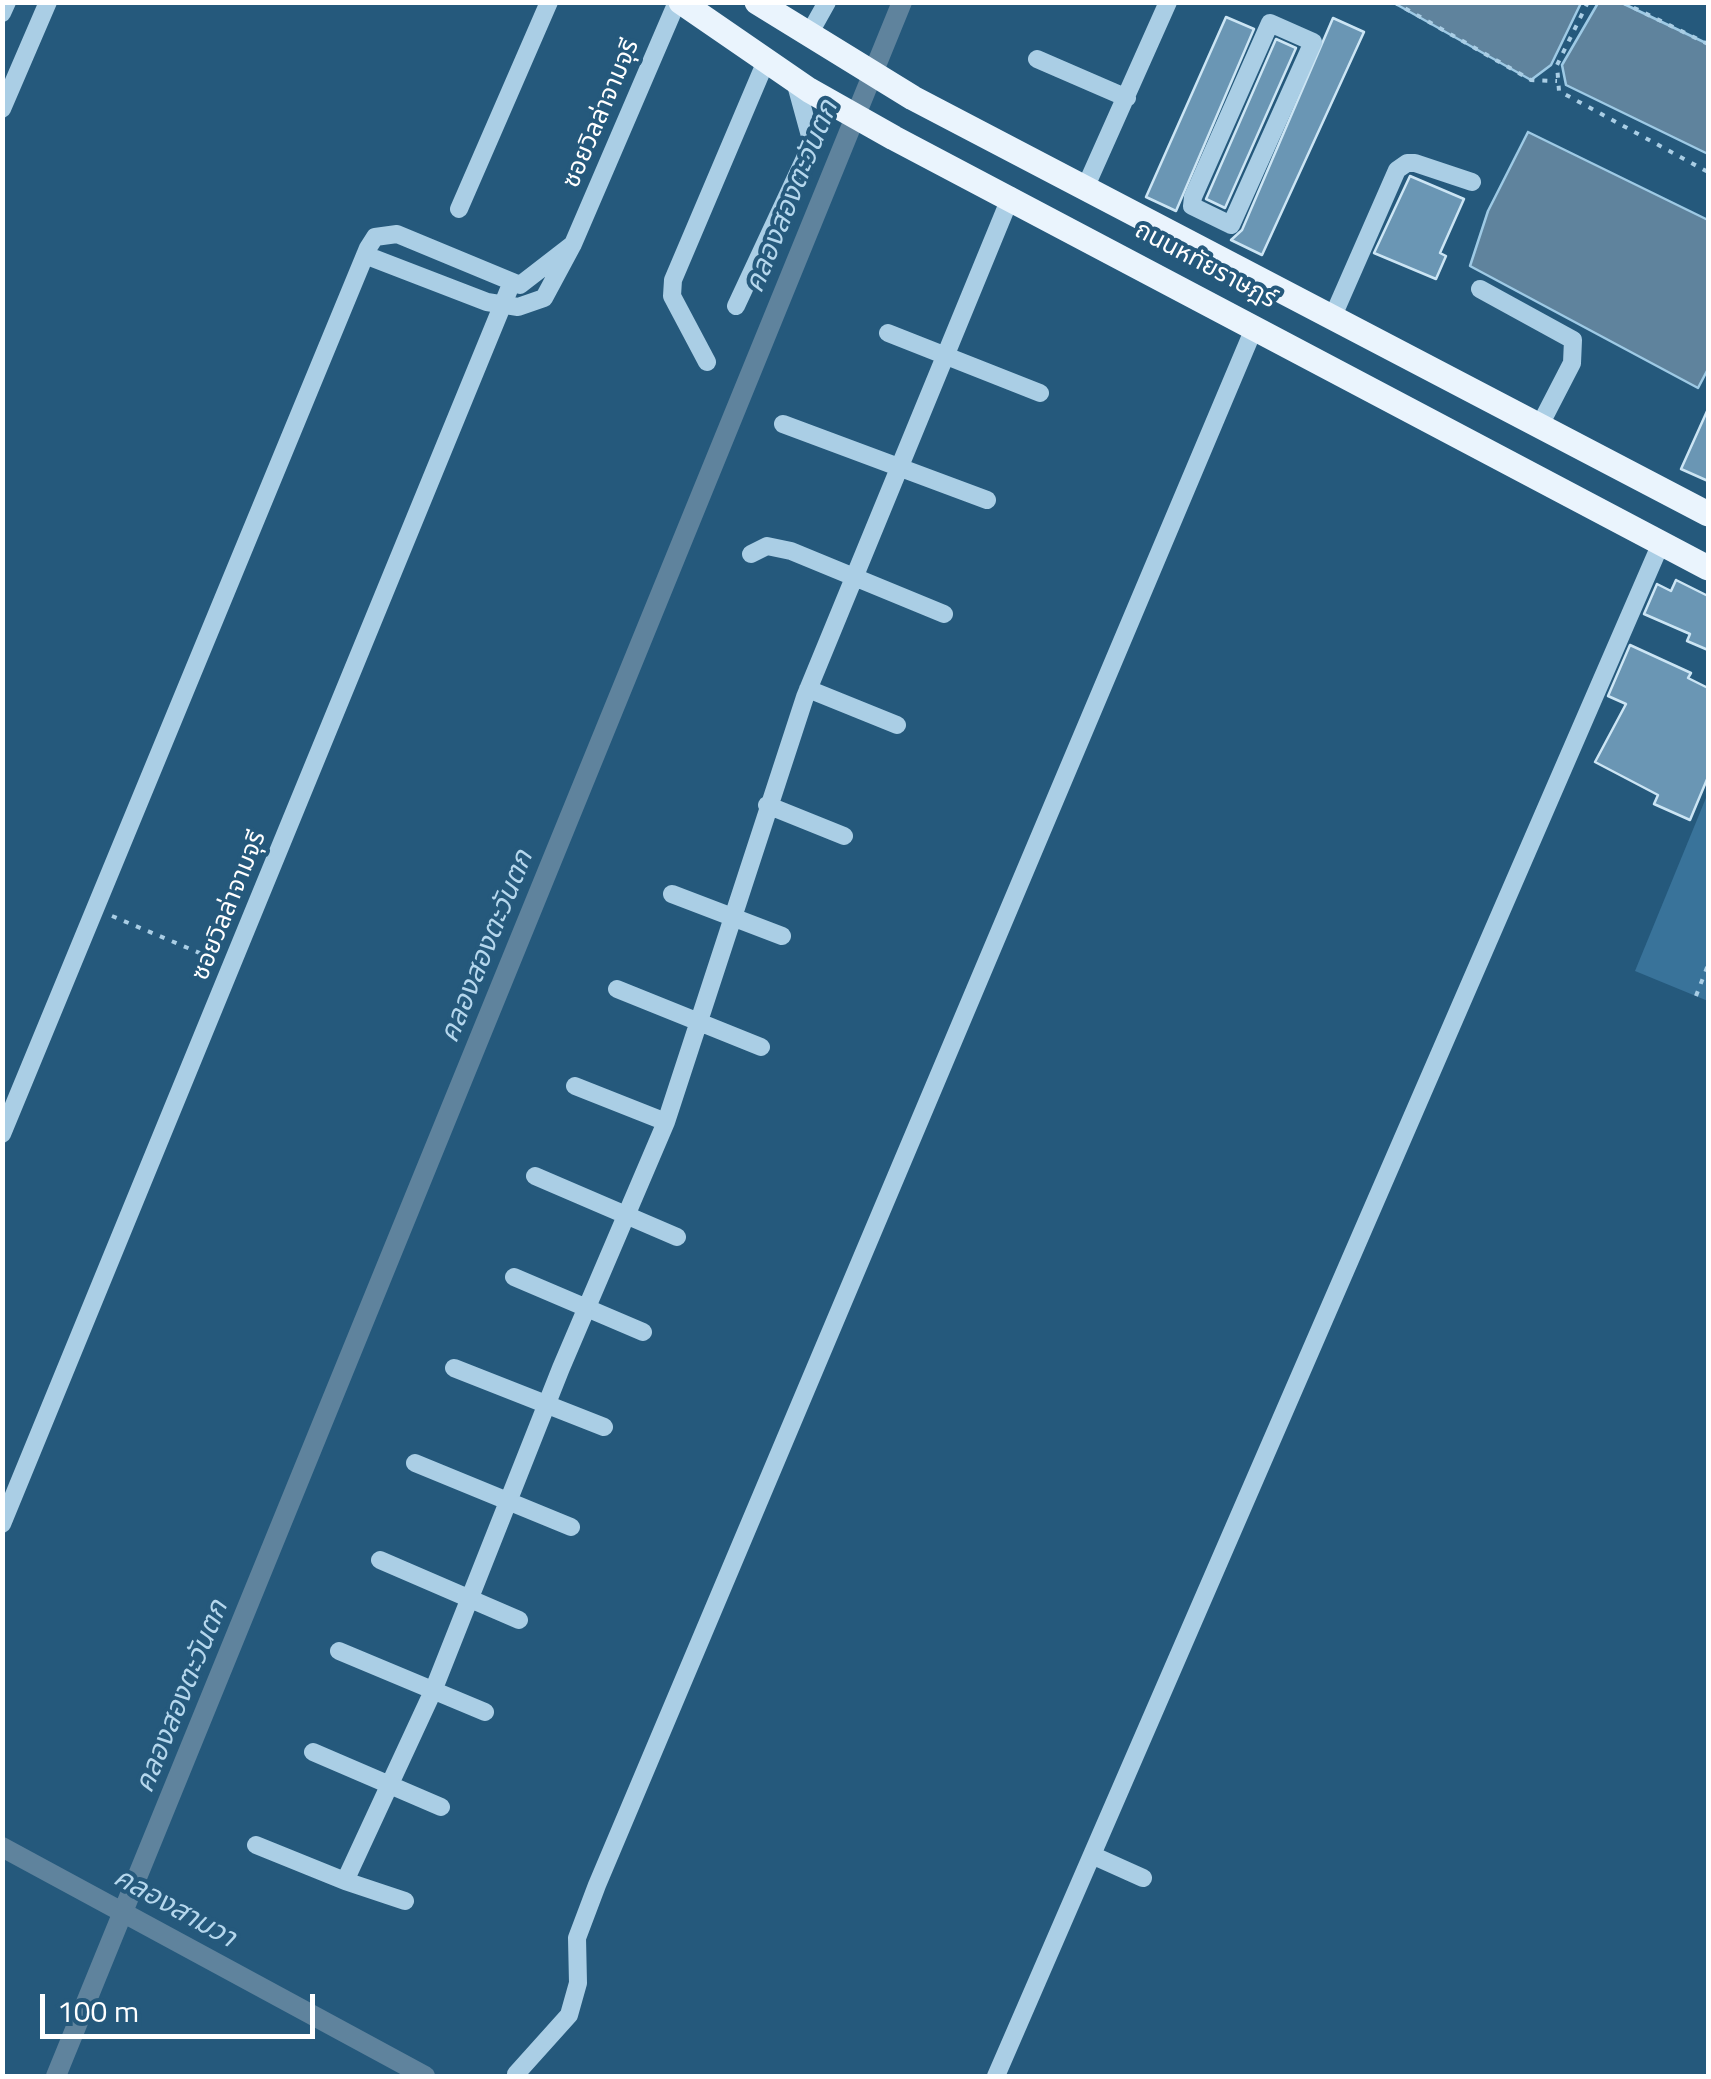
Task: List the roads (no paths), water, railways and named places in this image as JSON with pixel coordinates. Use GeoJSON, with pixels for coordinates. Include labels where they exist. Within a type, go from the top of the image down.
{"type":"FeatureCollection","features":[{"type":"Feature","properties":{"kind":"main road","name":"ถนนหทัยราษฎร์"},"geometry":{"type":"LineString","coordinates":[[679,2],[802,86],[894,138],[1011,196],[1708,568]]}},
{"type":"Feature","properties":{"kind":"main road","name":"ถนนหทัยราษฎร์"},"geometry":{"type":"LineString","coordinates":[[757,2],[913,98],[1708,514]]}},
{"type":"Feature","properties":{"kind":"street"},"geometry":{"type":"LineString","coordinates":[[3,12],[7,2]]}},
{"type":"Feature","properties":{"kind":"street"},"geometry":{"type":"LineString","coordinates":[[2,109],[48,2]]}},
{"type":"Feature","properties":{"kind":"street"},"geometry":{"type":"LineString","coordinates":[[459,209],[549,2]]}},
{"type":"Feature","properties":{"kind":"street","name":"ซอยวิลล่าจามจุรี"},"geometry":{"type":"LineString","coordinates":[[503,305],[518,308],[544,298],[573,244],[679,2]]}},
{"type":"Feature","properties":{"kind":"street"},"geometry":{"type":"LineString","coordinates":[[817,42],[827,2]]}},
{"type":"Feature","properties":{"kind":"street"},"geometry":{"type":"LineString","coordinates":[[1086,186],[1168,2]]}},
{"type":"Feature","properties":{"kind":"street"},"geometry":{"type":"LineString","coordinates":[[1270,22],[1313,42],[1239,214],[1231,225],[1221,222],[1192,206],[1193,197],[1270,22]]}},
{"type":"Feature","properties":{"kind":"street"},"geometry":{"type":"LineString","coordinates":[[1037,58],[1127,98]]}},
{"type":"Feature","properties":{"kind":"street"},"geometry":{"type":"LineString","coordinates":[[707,362],[672,296],[672,280],[766,61]]}},
{"type":"Feature","properties":{"kind":"street"},"geometry":{"type":"LineString","coordinates":[[736,306],[812,143],[802,86]]}},
{"type":"Feature","properties":{"kind":"street"},"geometry":{"type":"LineString","coordinates":[[1333,316],[1398,170],[1407,162],[1415,163],[1472,182]]}},
{"type":"Feature","properties":{"kind":"street"},"geometry":{"type":"LineString","coordinates":[[345,1882],[432,1692],[546,1406],[666,1122],[808,689],[1011,196]]}},
{"type":"Feature","properties":{"kind":"street"},"geometry":{"type":"LineString","coordinates":[[1208,250],[1221,222]]}},
{"type":"Feature","properties":{"kind":"street"},"geometry":{"type":"LineString","coordinates":[[2,1134],[365,254],[376,238],[397,234],[512,282]]}},
{"type":"Feature","properties":{"kind":"street","name":"ซอยวิลล่าจามจุรี"},"geometry":{"type":"LineString","coordinates":[[2,1524],[512,282],[528,282],[573,244]]}},
{"type":"Feature","properties":{"kind":"street"},"geometry":{"type":"LineString","coordinates":[[365,254],[503,305]]}},
{"type":"Feature","properties":{"kind":"street"},"geometry":{"type":"LineString","coordinates":[[1480,289],[1573,340],[1572,362],[1540,425]]}},
{"type":"Feature","properties":{"kind":"street"},"geometry":{"type":"LineString","coordinates":[[516,2074],[569,2016],[578,1983],[577,1938],[597,1885],[1255,326]]}},
{"type":"Feature","properties":{"kind":"street"},"geometry":{"type":"LineString","coordinates":[[888,333],[1040,393]]}},
{"type":"Feature","properties":{"kind":"street"},"geometry":{"type":"LineString","coordinates":[[783,424],[986,500]]}},
{"type":"Feature","properties":{"kind":"street"},"geometry":{"type":"LineString","coordinates":[[996,2076],[1661,543]]}},
{"type":"Feature","properties":{"kind":"street"},"geometry":{"type":"LineString","coordinates":[[751,554],[767,546],[792,551],[944,614]]}},
{"type":"Feature","properties":{"kind":"street"},"geometry":{"type":"LineString","coordinates":[[808,689],[896,725]]}},
{"type":"Feature","properties":{"kind":"street"},"geometry":{"type":"LineString","coordinates":[[767,805],[844,836]]}},
{"type":"Feature","properties":{"kind":"street"},"geometry":{"type":"LineString","coordinates":[[672,894],[782,936]]}},
{"type":"Feature","properties":{"kind":"street"},"geometry":{"type":"LineString","coordinates":[[616,989],[761,1046]]}},
{"type":"Feature","properties":{"kind":"street"},"geometry":{"type":"LineString","coordinates":[[574,1086],[666,1122]]}},
{"type":"Feature","properties":{"kind":"street"},"geometry":{"type":"LineString","coordinates":[[535,1176],[678,1237]]}},
{"type":"Feature","properties":{"kind":"street"},"geometry":{"type":"LineString","coordinates":[[514,1278],[643,1332]]}},
{"type":"Feature","properties":{"kind":"street"},"geometry":{"type":"LineString","coordinates":[[454,1368],[604,1426]]}},
{"type":"Feature","properties":{"kind":"street"},"geometry":{"type":"LineString","coordinates":[[415,1464],[571,1528]]}},
{"type":"Feature","properties":{"kind":"street"},"geometry":{"type":"LineString","coordinates":[[380,1560],[519,1620]]}},
{"type":"Feature","properties":{"kind":"street"},"geometry":{"type":"LineString","coordinates":[[339,1651],[485,1712]]}},
{"type":"Feature","properties":{"kind":"street"},"geometry":{"type":"LineString","coordinates":[[313,1752],[441,1806]]}},
{"type":"Feature","properties":{"kind":"street"},"geometry":{"type":"LineString","coordinates":[[256,1845],[345,1882],[405,1900]]}},
{"type":"Feature","properties":{"kind":"street"},"geometry":{"type":"LineString","coordinates":[[1094,1856],[1143,1878]]}},
{"type":"Feature","properties":{"kind":"waterway","name":"คลองสองตะวันตก"},"geometry":{"type":"LineString","coordinates":[[56,2076],[902,2]]}},
{"type":"Feature","properties":{"kind":"waterway","name":"คลองสามวา"},"geometry":{"type":"LineString","coordinates":[[2,1847],[425,2076]]}}]}
